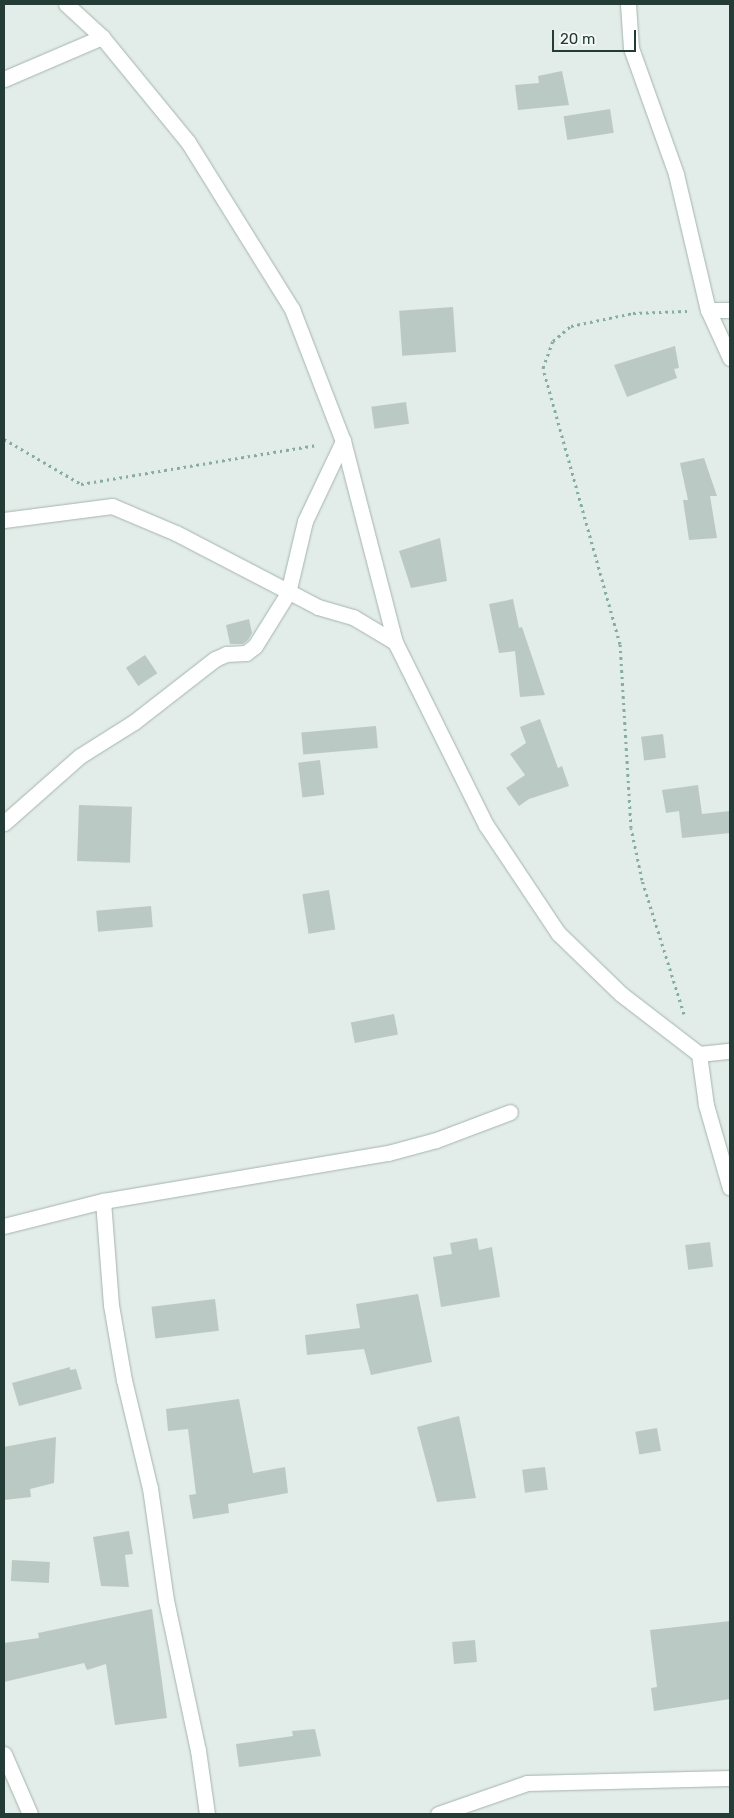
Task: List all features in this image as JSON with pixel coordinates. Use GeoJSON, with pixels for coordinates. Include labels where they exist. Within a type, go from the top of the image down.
{"type":"FeatureCollection","features":[{"type":"Feature","properties":{"kind":"street"},"geometry":{"type":"LineString","coordinates":[[66,4],[102,37],[188,142],[292,309],[343,441],[395,642],[486,825],[558,933],[622,994],[699,1054],[730,1051]]}},
{"type":"Feature","properties":{"kind":"street"},"geometry":{"type":"LineString","coordinates":[[628,4],[631,48],[676,174],[708,310],[730,358]]}},
{"type":"Feature","properties":{"kind":"street"},"geometry":{"type":"LineString","coordinates":[[4,79],[102,37]]}},
{"type":"Feature","properties":{"kind":"street"},"geometry":{"type":"LineString","coordinates":[[708,310],[730,310]]}},
{"type":"Feature","properties":{"kind":"street"},"geometry":{"type":"LineString","coordinates":[[4,823],[80,756],[134,722],[214,659],[226,654],[246,653],[255,646],[288,592],[305,521],[343,441]]}},
{"type":"Feature","properties":{"kind":"street"},"geometry":{"type":"LineString","coordinates":[[4,520],[112,506],[176,534],[318,607],[353,617],[395,642]]}},
{"type":"Feature","properties":{"kind":"street"},"geometry":{"type":"LineString","coordinates":[[699,1054],[706,1105],[730,1188]]}},
{"type":"Feature","properties":{"kind":"street"},"geometry":{"type":"LineString","coordinates":[[4,1226],[103,1201],[388,1153],[436,1140],[510,1112]]}},
{"type":"Feature","properties":{"kind":"street"},"geometry":{"type":"LineString","coordinates":[[103,1201],[111,1305],[124,1380],[150,1488],[166,1600],[198,1750],[207,1814]]}},
{"type":"Feature","properties":{"kind":"street"},"geometry":{"type":"LineString","coordinates":[[4,1754],[30,1814]]}},
{"type":"Feature","properties":{"kind":"street"},"geometry":{"type":"LineString","coordinates":[[438,1814],[527,1783],[730,1778]]}},
{"type":"Feature","properties":{"kind":"path"},"geometry":{"type":"LineString","coordinates":[[686,1018],[642,880],[631,828],[620,644],[543,368],[554,341],[571,326],[632,314],[708,310]]}},
{"type":"Feature","properties":{"kind":"path"},"geometry":{"type":"LineString","coordinates":[[4,440],[81,484],[112,506]]}},
{"type":"Feature","properties":{"kind":"path"},"geometry":{"type":"LineString","coordinates":[[81,484],[343,441]]}},
{"type":"Feature","properties":{"kind":"building"},"geometry":{"type":"Polygon","coordinates":[[[562,71],[569,105],[518,110],[515,85],[539,83],[538,76],[562,71]]]}},
{"type":"Feature","properties":{"kind":"building"},"geometry":{"type":"Polygon","coordinates":[[[610,109],[614,133],[567,140],[564,116],[610,109]]]}},
{"type":"Feature","properties":{"kind":"building"},"geometry":{"type":"Polygon","coordinates":[[[453,307],[456,352],[402,356],[399,311],[453,307]]]}},
{"type":"Feature","properties":{"kind":"building"},"geometry":{"type":"Polygon","coordinates":[[[675,346],[679,368],[674,369],[677,378],[627,397],[614,365],[675,346]]]}},
{"type":"Feature","properties":{"kind":"building"},"geometry":{"type":"Polygon","coordinates":[[[406,402],[409,424],[374,429],[371,407],[406,402]]]}},
{"type":"Feature","properties":{"kind":"building"},"geometry":{"type":"Polygon","coordinates":[[[704,458],[717,496],[710,496],[717,538],[689,540],[683,500],[688,500],[680,463],[704,458]]]}},
{"type":"Feature","properties":{"kind":"building"},"geometry":{"type":"Polygon","coordinates":[[[440,538],[447,581],[411,588],[399,551],[440,538]]]}},
{"type":"Feature","properties":{"kind":"building"},"geometry":{"type":"Polygon","coordinates":[[[513,599],[519,628],[522,627],[545,695],[520,697],[515,651],[499,653],[489,604],[513,599]]]}},
{"type":"Feature","properties":{"kind":"building"},"geometry":{"type":"Polygon","coordinates":[[[249,619],[252,633],[248,640],[243,644],[230,644],[226,625],[249,619]]]}},
{"type":"Feature","properties":{"kind":"building"},"geometry":{"type":"Polygon","coordinates":[[[145,655],[157,673],[138,686],[126,668],[145,655]]]}},
{"type":"Feature","properties":{"kind":"building"},"geometry":{"type":"Polygon","coordinates":[[[540,719],[558,768],[562,766],[569,786],[529,799],[519,806],[506,788],[525,775],[510,754],[526,743],[520,727],[540,719]]]}},
{"type":"Feature","properties":{"kind":"building"},"geometry":{"type":"Polygon","coordinates":[[[376,726],[378,748],[303,754],[301,733],[376,726]]]}},
{"type":"Feature","properties":{"kind":"building"},"geometry":{"type":"Polygon","coordinates":[[[663,734],[666,758],[644,761],[641,737],[663,734]]]}},
{"type":"Feature","properties":{"kind":"building"},"geometry":{"type":"Polygon","coordinates":[[[320,760],[324,795],[302,797],[298,763],[320,760]]]}},
{"type":"Feature","properties":{"kind":"building"},"geometry":{"type":"Polygon","coordinates":[[[698,785],[702,814],[730,811],[730,833],[682,838],[679,811],[666,813],[662,790],[698,785]]]}},
{"type":"Feature","properties":{"kind":"building"},"geometry":{"type":"Polygon","coordinates":[[[79,805],[132,807],[130,863],[77,861],[79,805]]]}},
{"type":"Feature","properties":{"kind":"building"},"geometry":{"type":"Polygon","coordinates":[[[329,890],[335,930],[309,934],[302,894],[329,890]]]}},
{"type":"Feature","properties":{"kind":"building"},"geometry":{"type":"Polygon","coordinates":[[[151,906],[153,927],[98,932],[96,911],[151,906]]]}},
{"type":"Feature","properties":{"kind":"building"},"geometry":{"type":"Polygon","coordinates":[[[394,1014],[398,1035],[355,1043],[351,1022],[394,1014]]]}},
{"type":"Feature","properties":{"kind":"building"},"geometry":{"type":"Polygon","coordinates":[[[477,1238],[479,1250],[492,1247],[500,1297],[441,1307],[433,1257],[452,1254],[450,1243],[477,1238]]]}},
{"type":"Feature","properties":{"kind":"building"},"geometry":{"type":"Polygon","coordinates":[[[710,1242],[713,1267],[688,1270],[685,1245],[710,1242]]]}},
{"type":"Feature","properties":{"kind":"building"},"geometry":{"type":"Polygon","coordinates":[[[418,1294],[432,1362],[371,1375],[364,1349],[307,1355],[305,1335],[360,1328],[356,1304],[418,1294]]]}},
{"type":"Feature","properties":{"kind":"building"},"geometry":{"type":"Polygon","coordinates":[[[215,1299],[219,1331],[155,1339],[151,1307],[215,1299]]]}},
{"type":"Feature","properties":{"kind":"building"},"geometry":{"type":"Polygon","coordinates":[[[70,1367],[70,1370],[76,1369],[82,1389],[19,1406],[12,1383],[70,1367]]]}},
{"type":"Feature","properties":{"kind":"building"},"geometry":{"type":"Polygon","coordinates":[[[239,1399],[253,1473],[285,1467],[288,1493],[228,1504],[229,1513],[193,1519],[189,1495],[196,1494],[188,1429],[168,1431],[166,1409],[239,1399]]]}},
{"type":"Feature","properties":{"kind":"building"},"geometry":{"type":"Polygon","coordinates":[[[459,1416],[476,1498],[437,1502],[417,1427],[459,1416]]]}},
{"type":"Feature","properties":{"kind":"building"},"geometry":{"type":"Polygon","coordinates":[[[657,1428],[661,1451],[639,1454],[635,1432],[657,1428]]]}},
{"type":"Feature","properties":{"kind":"building"},"geometry":{"type":"Polygon","coordinates":[[[56,1437],[54,1483],[30,1489],[31,1497],[4,1500],[4,1447],[56,1437]]]}},
{"type":"Feature","properties":{"kind":"building"},"geometry":{"type":"Polygon","coordinates":[[[545,1467],[548,1490],[525,1493],[522,1470],[545,1467]]]}},
{"type":"Feature","properties":{"kind":"building"},"geometry":{"type":"Polygon","coordinates":[[[129,1531],[133,1554],[125,1555],[129,1587],[101,1586],[93,1537],[129,1531]]]}},
{"type":"Feature","properties":{"kind":"building"},"geometry":{"type":"Polygon","coordinates":[[[12,1560],[50,1562],[49,1583],[11,1581],[12,1560]]]}},
{"type":"Feature","properties":{"kind":"building"},"geometry":{"type":"Polygon","coordinates":[[[152,1609],[167,1718],[115,1725],[106,1664],[87,1670],[84,1663],[4,1682],[4,1643],[39,1638],[38,1633],[152,1609]]]}},
{"type":"Feature","properties":{"kind":"building"},"geometry":{"type":"Polygon","coordinates":[[[730,1621],[730,1699],[654,1711],[651,1688],[657,1687],[650,1630],[730,1621]]]}},
{"type":"Feature","properties":{"kind":"building"},"geometry":{"type":"Polygon","coordinates":[[[475,1640],[477,1662],[454,1664],[452,1642],[475,1640]]]}},
{"type":"Feature","properties":{"kind":"building"},"geometry":{"type":"Polygon","coordinates":[[[315,1729],[321,1756],[239,1767],[236,1744],[293,1736],[292,1731],[315,1729]]]}}]}
